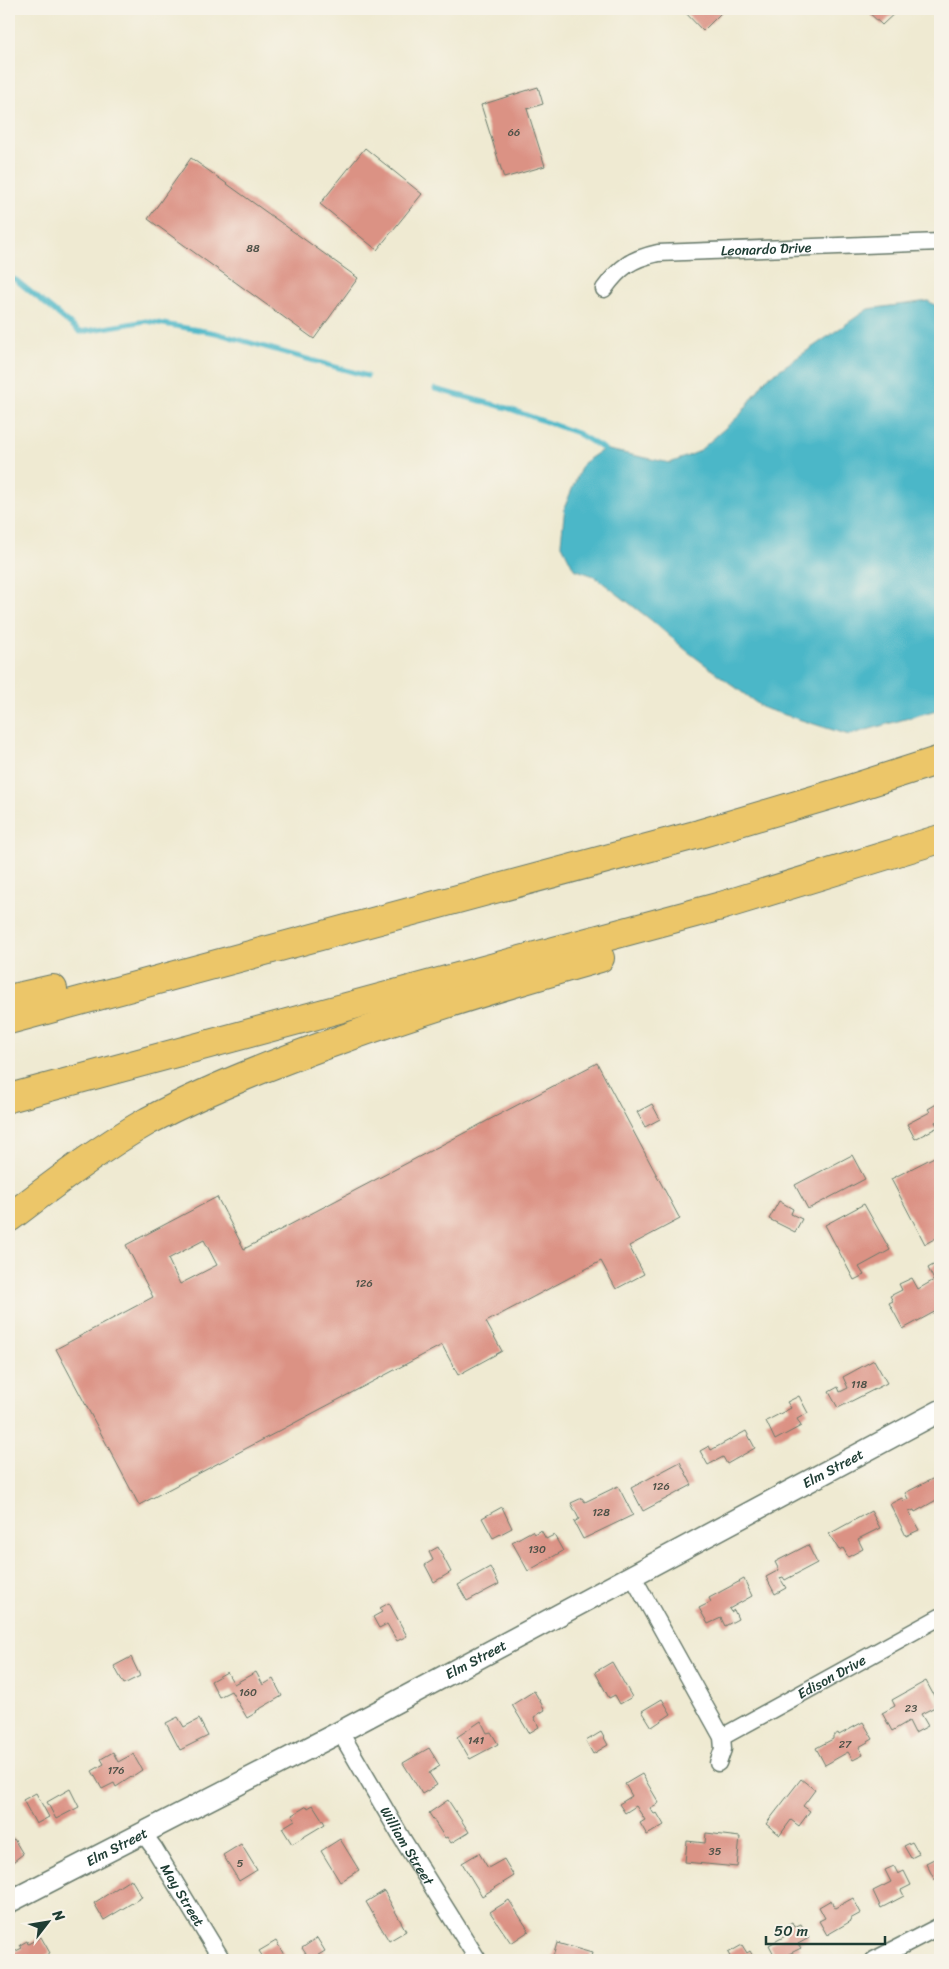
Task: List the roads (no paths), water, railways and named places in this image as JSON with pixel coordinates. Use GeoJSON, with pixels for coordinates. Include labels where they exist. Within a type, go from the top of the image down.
{"type":"FeatureCollection","features":[{"type":"Feature","properties":{"kind":"highway"},"geometry":{"type":"LineString","coordinates":[[9,1020],[700,834],[940,760]]}},
{"type":"Feature","properties":{"kind":"highway"},"geometry":{"type":"LineString","coordinates":[[9,1098],[684,916],[809,880],[940,839]]}},
{"type":"Feature","properties":{"kind":"highway"},"geometry":{"type":"LineString","coordinates":[[9,1218],[109,1145],[147,1122],[215,1088],[284,1060],[430,1008],[622,952],[684,916]]}},
{"type":"Feature","properties":{"kind":"highway"},"geometry":{"type":"LineString","coordinates":[[9,1000],[101,977],[127,976],[161,979]]}},
{"type":"Feature","properties":{"kind":"street","name":"Leonardo Drive"},"geometry":{"type":"LineString","coordinates":[[604,289],[615,274],[627,263],[658,253],[940,242]]}},
{"type":"Feature","properties":{"kind":"street","name":"Elm Street"},"geometry":{"type":"LineString","coordinates":[[9,1902],[142,1832],[340,1732],[940,1411]]}},
{"type":"Feature","properties":{"kind":"street"},"geometry":{"type":"LineString","coordinates":[[632,1575],[722,1737],[723,1749],[718,1763]]}},
{"type":"Feature","properties":{"kind":"street","name":"Edison Drive"},"geometry":{"type":"LineString","coordinates":[[722,1737],[940,1617]]}},
{"type":"Feature","properties":{"kind":"street","name":"William Street"},"geometry":{"type":"LineString","coordinates":[[340,1732],[403,1840],[478,1960]]}},
{"type":"Feature","properties":{"kind":"street","name":"May Street"},"geometry":{"type":"LineString","coordinates":[[142,1832],[154,1848],[222,1960]]}},
{"type":"Feature","properties":{"kind":"street"},"geometry":{"type":"LineString","coordinates":[[874,1960],[940,1926]]}},
{"type":"Feature","properties":{"kind":"water"},"geometry":{"type":"Polygon","coordinates":[[[928,301],[940,308],[940,709],[849,735],[763,708],[687,651],[651,620],[594,576],[574,569],[561,543],[565,506],[583,463],[604,449],[670,463],[698,452],[740,415],[766,379],[868,309],[928,301]]]}},
{"type":"Feature","properties":{"kind":"waterway"},"geometry":{"type":"LineString","coordinates":[[9,277],[16,280],[80,332],[146,321],[216,333],[367,376]]}},
{"type":"Feature","properties":{"kind":"waterway"},"geometry":{"type":"LineString","coordinates":[[435,389],[507,408],[577,433],[604,449]]}}]}
